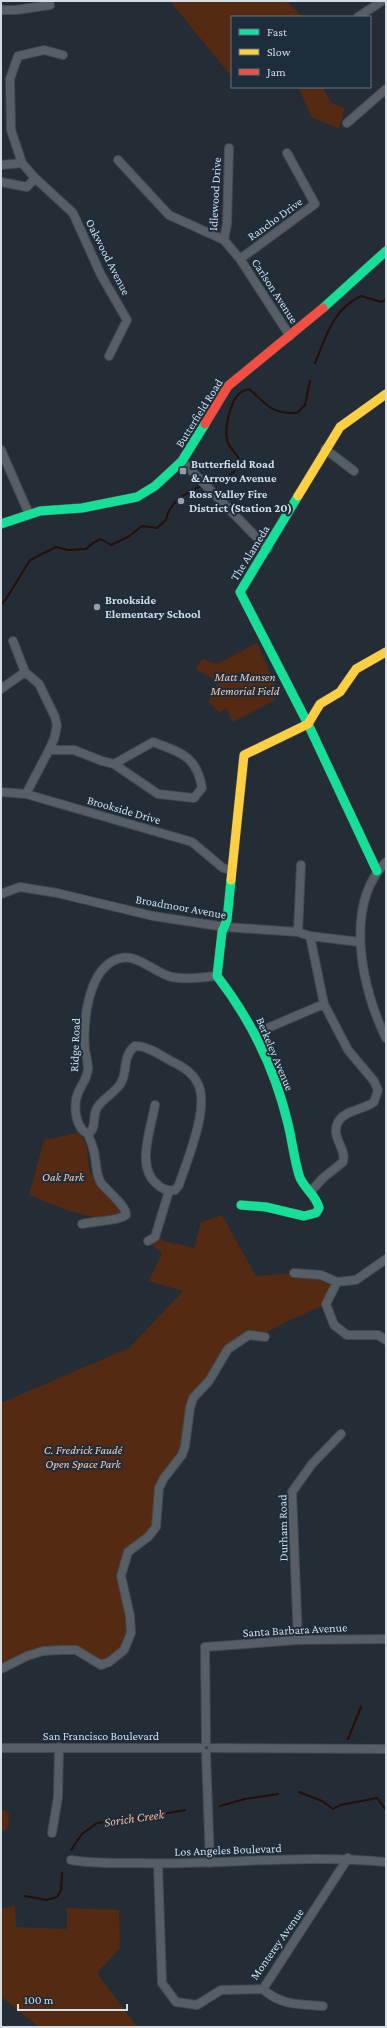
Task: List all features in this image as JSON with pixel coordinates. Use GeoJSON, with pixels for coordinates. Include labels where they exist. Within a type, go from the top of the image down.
{"type":"FeatureCollection","features":[{"type":"Feature","properties":{"kind":"street"},"geometry":{"type":"LineString","coordinates":[[360,16],[382,1]]}},
{"type":"Feature","properties":{"kind":"street"},"geometry":{"type":"LineString","coordinates":[[1,10],[16,10],[50,5]]}},
{"type":"Feature","properties":{"kind":"street"},"geometry":{"type":"LineString","coordinates":[[1,182],[28,187],[35,178],[22,163],[11,130],[10,79],[18,56],[44,50],[63,55]]}},
{"type":"Feature","properties":{"kind":"street"},"geometry":{"type":"LineString","coordinates":[[347,123],[386,89]]}},
{"type":"Feature","properties":{"kind":"street","name":"Idlewood Drive"},"geometry":{"type":"LineString","coordinates":[[229,148],[227,224],[224,240],[240,259]]}},
{"type":"Feature","properties":{"kind":"street","name":"Rancho Drive"},"geometry":{"type":"LineString","coordinates":[[240,259],[315,204],[287,153]]}},
{"type":"Feature","properties":{"kind":"street"},"geometry":{"type":"LineString","coordinates":[[118,160],[169,215],[224,240]]}},
{"type":"Feature","properties":{"kind":"street"},"geometry":{"type":"LineString","coordinates":[[1,165],[22,163]]}},
{"type":"Feature","properties":{"kind":"street","name":"Oakwood Avenue"},"geometry":{"type":"LineString","coordinates":[[35,178],[73,213],[101,274],[127,320],[109,356]]}},
{"type":"Feature","properties":{"kind":"street","name":"Butterfield Road"},"geometry":{"type":"LineString","coordinates":[[1,524],[40,511],[99,507],[136,497],[155,486],[182,461],[228,386],[243,372],[290,336],[386,251]]}},
{"type":"Feature","properties":{"kind":"street","name":"Carlson Avenue"},"geometry":{"type":"LineString","coordinates":[[240,259],[290,336]]}},
{"type":"Feature","properties":{"kind":"street","name":"The Alameda"},"geometry":{"type":"LineString","coordinates":[[377,871],[308,724],[240,592],[268,549],[325,449],[340,427],[386,394]]}},
{"type":"Feature","properties":{"kind":"street"},"geometry":{"type":"LineString","coordinates":[[325,449],[354,471]]}},
{"type":"Feature","properties":{"kind":"street"},"geometry":{"type":"LineString","coordinates":[[1,450],[29,514]]}},
{"type":"Feature","properties":{"kind":"street"},"geometry":{"type":"LineString","coordinates":[[182,461],[268,549]]}},
{"type":"Feature","properties":{"kind":"street"},"geometry":{"type":"LineString","coordinates":[[13,641],[26,672],[39,684],[55,717],[57,726],[54,739],[49,750],[26,794]]}},
{"type":"Feature","properties":{"kind":"street"},"geometry":{"type":"LineString","coordinates":[[217,976],[227,920],[244,756],[308,724],[320,704],[340,692],[356,669],[386,652]]}},
{"type":"Feature","properties":{"kind":"street"},"geometry":{"type":"LineString","coordinates":[[1,689],[26,672]]}},
{"type":"Feature","properties":{"kind":"street"},"geometry":{"type":"LineString","coordinates":[[49,750],[74,750],[102,762],[114,764],[158,794],[194,798],[202,788],[199,773],[191,760],[174,750],[153,742],[114,764]]}},
{"type":"Feature","properties":{"kind":"street","name":"Brookside Drive"},"geometry":{"type":"LineString","coordinates":[[1,792],[26,794],[192,842],[223,868],[231,870]]}},
{"type":"Feature","properties":{"kind":"street"},"geometry":{"type":"LineString","coordinates":[[386,862],[377,871],[366,898],[359,942],[369,998],[386,1038]]}},
{"type":"Feature","properties":{"kind":"street"},"geometry":{"type":"LineString","coordinates":[[298,932],[301,866]]}},
{"type":"Feature","properties":{"kind":"street","name":"Broadmoor Avenue"},"geometry":{"type":"LineString","coordinates":[[1,894],[20,887],[57,892],[153,916],[225,927],[298,932],[310,936],[359,942]]}},
{"type":"Feature","properties":{"kind":"street"},"geometry":{"type":"LineString","coordinates":[[310,936],[324,1004],[348,1050],[374,1081],[378,1090],[374,1102],[350,1112],[337,1124],[335,1133],[343,1152],[343,1162],[312,1190]]}},
{"type":"Feature","properties":{"kind":"street","name":"Ridge Road"},"geometry":{"type":"LineString","coordinates":[[82,1224],[121,1218],[126,1215],[123,1206],[106,1190],[97,1175],[95,1152],[88,1134],[80,1128],[75,1105],[77,1094],[87,1075],[85,1030],[91,991],[103,969],[118,959],[132,959],[140,961],[169,976],[217,976]]}},
{"type":"Feature","properties":{"kind":"street","name":"Berkeley Avenue"},"geometry":{"type":"LineString","coordinates":[[217,976],[229,990],[256,1033],[287,1114],[299,1176],[302,1182],[312,1190],[319,1208],[317,1213],[311,1216],[283,1213],[268,1208],[241,1205]]}},
{"type":"Feature","properties":{"kind":"street"},"geometry":{"type":"LineString","coordinates":[[256,1033],[324,1004]]}},
{"type":"Feature","properties":{"kind":"street"},"geometry":{"type":"LineString","coordinates":[[88,1134],[93,1128],[96,1109],[121,1082],[126,1058],[130,1050],[135,1046],[149,1049],[187,1070],[198,1082],[201,1090],[201,1113],[179,1185],[175,1190],[169,1191],[154,1182],[148,1175],[146,1165],[155,1105]]}},
{"type":"Feature","properties":{"kind":"street"},"geometry":{"type":"LineString","coordinates":[[148,1241],[155,1237],[169,1191]]}},
{"type":"Feature","properties":{"kind":"street"},"geometry":{"type":"LineString","coordinates":[[294,1273],[321,1275],[337,1282],[356,1280],[386,1259]]}},
{"type":"Feature","properties":{"kind":"street"},"geometry":{"type":"LineString","coordinates":[[337,1282],[326,1304],[334,1325],[347,1335],[378,1335],[386,1340]]}},
{"type":"Feature","properties":{"kind":"street"},"geometry":{"type":"LineString","coordinates":[[1,1669],[26,1656],[43,1651],[76,1650],[101,1665],[109,1662],[124,1650],[131,1633],[130,1616],[121,1576],[128,1552],[148,1537],[156,1527],[159,1488],[164,1478],[179,1461],[184,1451],[190,1408],[193,1398],[209,1381],[228,1349],[238,1340],[249,1335],[265,1337]]}},
{"type":"Feature","properties":{"kind":"street","name":"Durham Road"},"geometry":{"type":"LineString","coordinates":[[298,1640],[292,1492],[312,1464],[341,1434]]}},
{"type":"Feature","properties":{"kind":"street","name":"Santa Barbara Avenue"},"geometry":{"type":"LineString","coordinates":[[206,1748],[205,1647],[298,1640],[386,1639]]}},
{"type":"Feature","properties":{"kind":"street"},"geometry":{"type":"LineString","coordinates":[[52,1833],[58,1797],[59,1747]]}},
{"type":"Feature","properties":{"kind":"street","name":"San Francisco Boulevard"},"geometry":{"type":"LineString","coordinates":[[1,1748],[386,1749]]}},
{"type":"Feature","properties":{"kind":"street"},"geometry":{"type":"LineString","coordinates":[[206,1748],[210,1863]]}},
{"type":"Feature","properties":{"kind":"street","name":"Los Angeles Boulevard"},"geometry":{"type":"LineString","coordinates":[[71,1860],[83,1862],[158,1864],[348,1858],[386,1862]]}},
{"type":"Feature","properties":{"kind":"street","name":"Monterey Avenue"},"geometry":{"type":"LineString","coordinates":[[158,1864],[162,1983],[176,2002],[197,2005],[221,1990],[263,1989],[348,1858]]}},
{"type":"Feature","properties":{"kind":"street"},"geometry":{"type":"LineString","coordinates":[[263,1989],[272,1998],[291,2004],[323,2006]]}},
{"type":"Feature","properties":{"kind":"green space"},"geometry":{"type":"Polygon","coordinates":[[[170,1],[286,1],[302,16],[231,16],[231,76],[170,1]]]}},
{"type":"Feature","properties":{"kind":"green space"},"geometry":{"type":"Polygon","coordinates":[[[298,88],[324,88],[331,103],[345,108],[339,129],[312,117],[298,88]]]}},
{"type":"Feature","properties":{"kind":"green space","name":"Matt Mansen Memorial Field"},"geometry":{"type":"Polygon","coordinates":[[[257,643],[278,691],[273,701],[233,722],[226,708],[219,713],[214,706],[208,703],[218,682],[196,669],[202,659],[217,664],[257,643]]]}},
{"type":"Feature","properties":{"kind":"green space","name":"Oak Park"},"geometry":{"type":"Polygon","coordinates":[[[77,1133],[82,1137],[87,1147],[92,1176],[126,1212],[103,1218],[91,1216],[64,1209],[29,1195],[44,1140],[77,1133]]]}},
{"type":"Feature","properties":{"kind":"green space","name":"C. Fredrick Faudé Open Space Park"},"geometry":{"type":"Polygon","coordinates":[[[222,1215],[256,1276],[294,1273],[329,1281],[328,1290],[322,1306],[290,1320],[260,1336],[238,1340],[197,1394],[185,1446],[164,1478],[156,1527],[128,1552],[121,1576],[130,1616],[124,1650],[101,1665],[76,1650],[43,1651],[1,1669],[1,1403],[129,1348],[183,1291],[149,1281],[162,1253],[152,1245],[156,1239],[194,1248],[201,1222],[222,1215]]]}},
{"type":"Feature","properties":{"kind":"green space"},"geometry":{"type":"Polygon","coordinates":[[[1,1809],[9,1813],[8,1827],[5,1830],[1,1830],[1,1809]]]}},
{"type":"Feature","properties":{"kind":"green space"},"geometry":{"type":"Polygon","coordinates":[[[15,1906],[16,1927],[67,1929],[67,1908],[119,1910],[120,1948],[97,1973],[137,2027],[39,2027],[1,1997],[1,1909],[15,1906]]]}},
{"type":"Feature","properties":{"kind":"waterway"},"geometry":{"type":"LineString","coordinates":[[315,363],[327,333],[343,308],[361,296],[382,302],[386,299]]}},
{"type":"Feature","properties":{"kind":"waterway"},"geometry":{"type":"LineString","coordinates":[[215,481],[230,474],[236,469],[240,462],[228,443],[226,431],[230,409],[236,397],[243,391],[249,389],[275,410],[288,413],[297,413],[305,405],[310,381]]}},
{"type":"Feature","properties":{"kind":"waterway"},"geometry":{"type":"LineString","coordinates":[[1,605],[30,560],[56,547],[68,550],[86,549],[101,539],[111,545],[128,537],[142,526],[157,528],[166,520],[167,514],[178,500],[188,492],[199,487]]}},
{"type":"Feature","properties":{"kind":"waterway"},"geometry":{"type":"LineString","coordinates":[[348,1739],[361,1707]]}},
{"type":"Feature","properties":{"kind":"waterway","name":"Sorich Creek"},"geometry":{"type":"LineString","coordinates":[[299,1792],[322,1801],[333,1809],[340,1805],[377,1798],[386,1810]]}},
{"type":"Feature","properties":{"kind":"waterway","name":"Sorich Creek"},"geometry":{"type":"LineString","coordinates":[[220,1806],[245,1799],[278,1794]]}},
{"type":"Feature","properties":{"kind":"waterway","name":"Sorich Creek"},"geometry":{"type":"LineString","coordinates":[[71,1850],[82,1834],[97,1823],[134,1819],[185,1810]]}},
{"type":"Feature","properties":{"kind":"waterway","name":"Sorich Creek"},"geometry":{"type":"LineString","coordinates":[[25,1896],[47,1900],[57,1897],[61,1890],[62,1873]]}},
{"type":"Feature","properties":{"kind":"traffic: fast"},"geometry":{"type":"LineString","coordinates":[[323,308],[386,251]]}},
{"type":"Feature","properties":{"kind":"traffic: fast"},"geometry":{"type":"LineString","coordinates":[[1,524],[40,511],[82,508],[137,497],[155,486],[182,461],[205,424]]}},
{"type":"Feature","properties":{"kind":"traffic: fast"},"geometry":{"type":"LineString","coordinates":[[298,496],[240,592],[308,724],[377,871]]}},
{"type":"Feature","properties":{"kind":"traffic: fast"},"geometry":{"type":"LineString","coordinates":[[231,880],[227,920],[222,932],[217,976],[241,1010],[269,1065],[283,1104],[299,1175],[315,1199],[319,1208],[316,1213],[304,1216],[266,1207],[241,1205]]}},
{"type":"Feature","properties":{"kind":"traffic: slow"},"geometry":{"type":"LineString","coordinates":[[298,496],[340,427],[386,394]]}},
{"type":"Feature","properties":{"kind":"traffic: slow"},"geometry":{"type":"LineString","coordinates":[[231,880],[244,755],[308,724],[320,704],[340,692],[356,669],[386,652]]}},
{"type":"Feature","properties":{"kind":"traffic: jam"},"geometry":{"type":"LineString","coordinates":[[205,424],[228,386],[323,308]]}},
{"type":"Feature","properties":{"kind":"place","name":"Butterfield Road & Arroyo Avenue"},"geometry":{"type":"Point","coordinates":[183,471]}},
{"type":"Feature","properties":{"kind":"place","name":"Ross Valley Fire District (Station 20)"},"geometry":{"type":"Point","coordinates":[181,501]}},
{"type":"Feature","properties":{"kind":"place","name":"Brookside Elementary School"},"geometry":{"type":"Point","coordinates":[97,607]}}]}
